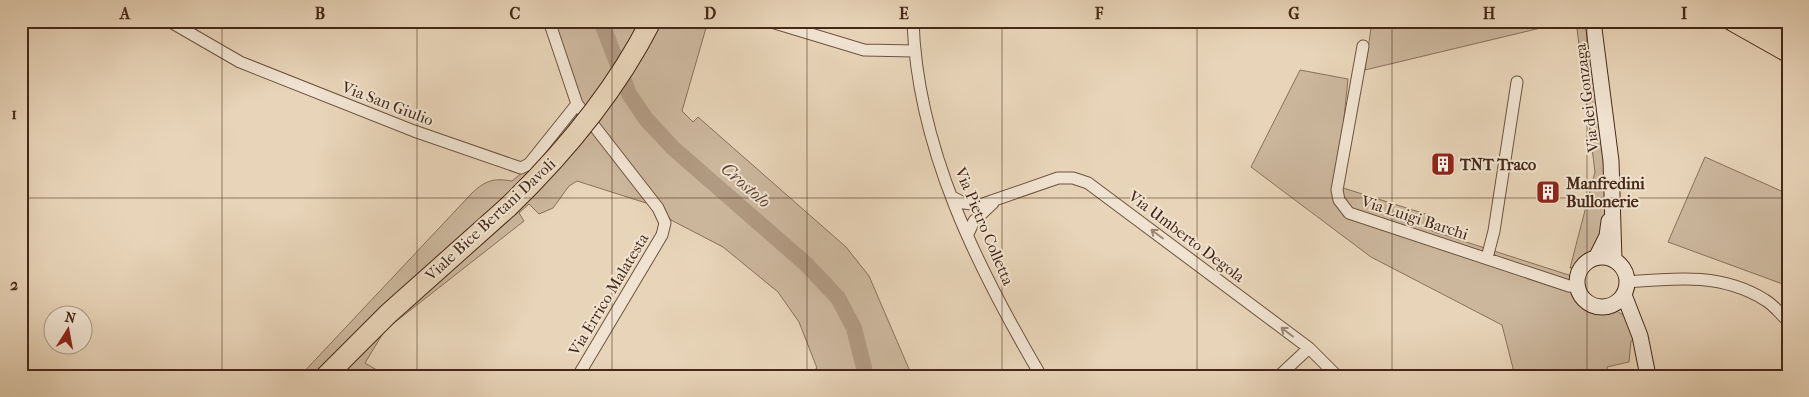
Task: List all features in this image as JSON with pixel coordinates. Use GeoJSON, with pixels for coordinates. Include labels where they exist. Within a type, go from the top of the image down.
{"type":"FeatureCollection","features":[{"type":"Feature","properties":{"kind":"highway","name":"Viale Bice Bertani Davoli"},"geometry":{"type":"LineString","coordinates":[[326,376],[388,314],[508,207],[549,166],[588,121],[624,70],[651,21]]}},
{"type":"Feature","properties":{"kind":"highway"},"geometry":{"type":"LineString","coordinates":[[1733,21],[1788,52]]}},
{"type":"Feature","properties":{"kind":"highway"},"geometry":{"type":"LineString","coordinates":[[1772,21],[1788,30]]}},
{"type":"Feature","properties":{"kind":"main road","name":"Via dei Gonzaga"},"geometry":{"type":"LineString","coordinates":[[1593,21],[1611,161],[1614,260]]}},
{"type":"Feature","properties":{"kind":"main road","name":"Via dei Gonzaga"},"geometry":{"type":"LineString","coordinates":[[1578,287],[1581,269],[1588,262],[1596,258],[1607,236],[1611,200]]}},
{"type":"Feature","properties":{"kind":"main road"},"geometry":{"type":"LineString","coordinates":[[1596,258],[1614,260],[1620,265],[1634,323],[1640,336],[1648,376]]}},
{"type":"Feature","properties":{"kind":"main road"},"geometry":{"type":"LineString","coordinates":[[1578,287],[1584,299],[1594,306],[1607,307],[1634,323]]}},
{"type":"Feature","properties":{"kind":"main road"},"geometry":{"type":"LineString","coordinates":[[1607,307],[1619,301],[1626,289]]}},
{"type":"Feature","properties":{"kind":"street","name":"Via San Giulio"},"geometry":{"type":"LineString","coordinates":[[169,21],[240,62],[414,131],[520,168],[529,164],[577,104]]}},
{"type":"Feature","properties":{"kind":"street","name":"Via Errico Malatesta"},"geometry":{"type":"LineString","coordinates":[[549,21],[577,104],[658,208],[665,223],[662,235],[578,376]]}},
{"type":"Feature","properties":{"kind":"street"},"geometry":{"type":"LineString","coordinates":[[768,21],[864,50],[914,51]]}},
{"type":"Feature","properties":{"kind":"street","name":"Via Pietro Colletta"},"geometry":{"type":"LineString","coordinates":[[913,21],[914,51],[925,111],[952,197],[1012,327],[1041,376]]}},
{"type":"Feature","properties":{"kind":"street","name":"Via Luigi Barchi"},"geometry":{"type":"LineString","coordinates":[[1363,46],[1337,190],[1339,200],[1349,213],[1569,286],[1578,287]]}},
{"type":"Feature","properties":{"kind":"street"},"geometry":{"type":"LineString","coordinates":[[1487,258],[1494,231],[1517,82]]}},
{"type":"Feature","properties":{"kind":"street","name":"Via Umberto Degola"},"geometry":{"type":"LineString","coordinates":[[952,197],[964,203],[980,205],[1058,178],[1073,178],[1088,183],[1309,348],[1337,376]]}},
{"type":"Feature","properties":{"kind":"street","name":"Via Umberto Degola"},"geometry":{"type":"LineString","coordinates":[[968,234],[980,214],[999,199]]}},
{"type":"Feature","properties":{"kind":"street"},"geometry":{"type":"LineString","coordinates":[[1626,289],[1681,278],[1723,282],[1767,301],[1788,322]]}},
{"type":"Feature","properties":{"kind":"street"},"geometry":{"type":"LineString","coordinates":[[1279,376],[1309,348]]}},
{"type":"Feature","properties":{"kind":"shaded area"},"geometry":{"type":"Polygon","coordinates":[[[550,21],[708,21],[682,111],[693,122],[698,117],[846,247],[869,276],[912,376],[807,376],[817,368],[799,322],[778,292],[723,247],[671,220],[580,106],[550,21]]]}},
{"type":"Feature","properties":{"kind":"shaded area"},"geometry":{"type":"Polygon","coordinates":[[[1372,21],[1570,21],[1365,70],[1372,21]]]}},
{"type":"Feature","properties":{"kind":"shaded area"},"geometry":{"type":"Polygon","coordinates":[[[1576,21],[1593,21],[1611,161],[1607,236],[1588,262],[1570,268],[1595,172],[1576,21]]]}},
{"type":"Feature","properties":{"kind":"shaded area"},"geometry":{"type":"Polygon","coordinates":[[[1300,70],[1348,79],[1337,186],[1435,217],[1432,231],[1578,278],[1580,291],[1587,301],[1595,306],[1617,311],[1631,322],[1637,331],[1640,336],[1631,341],[1629,362],[1607,367],[1608,376],[1515,376],[1502,325],[1371,257],[1251,167],[1300,70]]]}},
{"type":"Feature","properties":{"kind":"shaded area"},"geometry":{"type":"Polygon","coordinates":[[[576,114],[577,117],[548,153],[483,218],[380,311],[314,376],[300,376],[472,193],[490,181],[512,181],[529,167],[576,114]]]}},
{"type":"Feature","properties":{"kind":"shaded area"},"geometry":{"type":"Polygon","coordinates":[[[593,130],[647,197],[646,203],[577,181],[569,186],[553,208],[539,214],[529,204],[519,213],[524,221],[385,330],[365,363],[387,376],[338,376],[371,339],[549,179],[593,130]]]}},
{"type":"Feature","properties":{"kind":"shaded area"},"geometry":{"type":"Polygon","coordinates":[[[1705,157],[1788,194],[1788,286],[1668,242],[1705,157]]]}},
{"type":"Feature","properties":{"kind":"waterway"},"geometry":{"type":"LineString","coordinates":[[181,21],[197,31]]}},
{"type":"Feature","properties":{"kind":"waterway","name":"Crostolo"},"geometry":{"type":"LineString","coordinates":[[601,21],[629,94],[646,119],[673,148],[806,264],[838,298],[854,328],[866,376]]}},
{"type":"Feature","properties":{"kind":"place","name":"TNT Traco"},"geometry":{"type":"Point","coordinates":[1443,164]}},
{"type":"Feature","properties":{"kind":"place","name":"Manfredini Bullonerie"},"geometry":{"type":"Point","coordinates":[1548,192]}}]}
